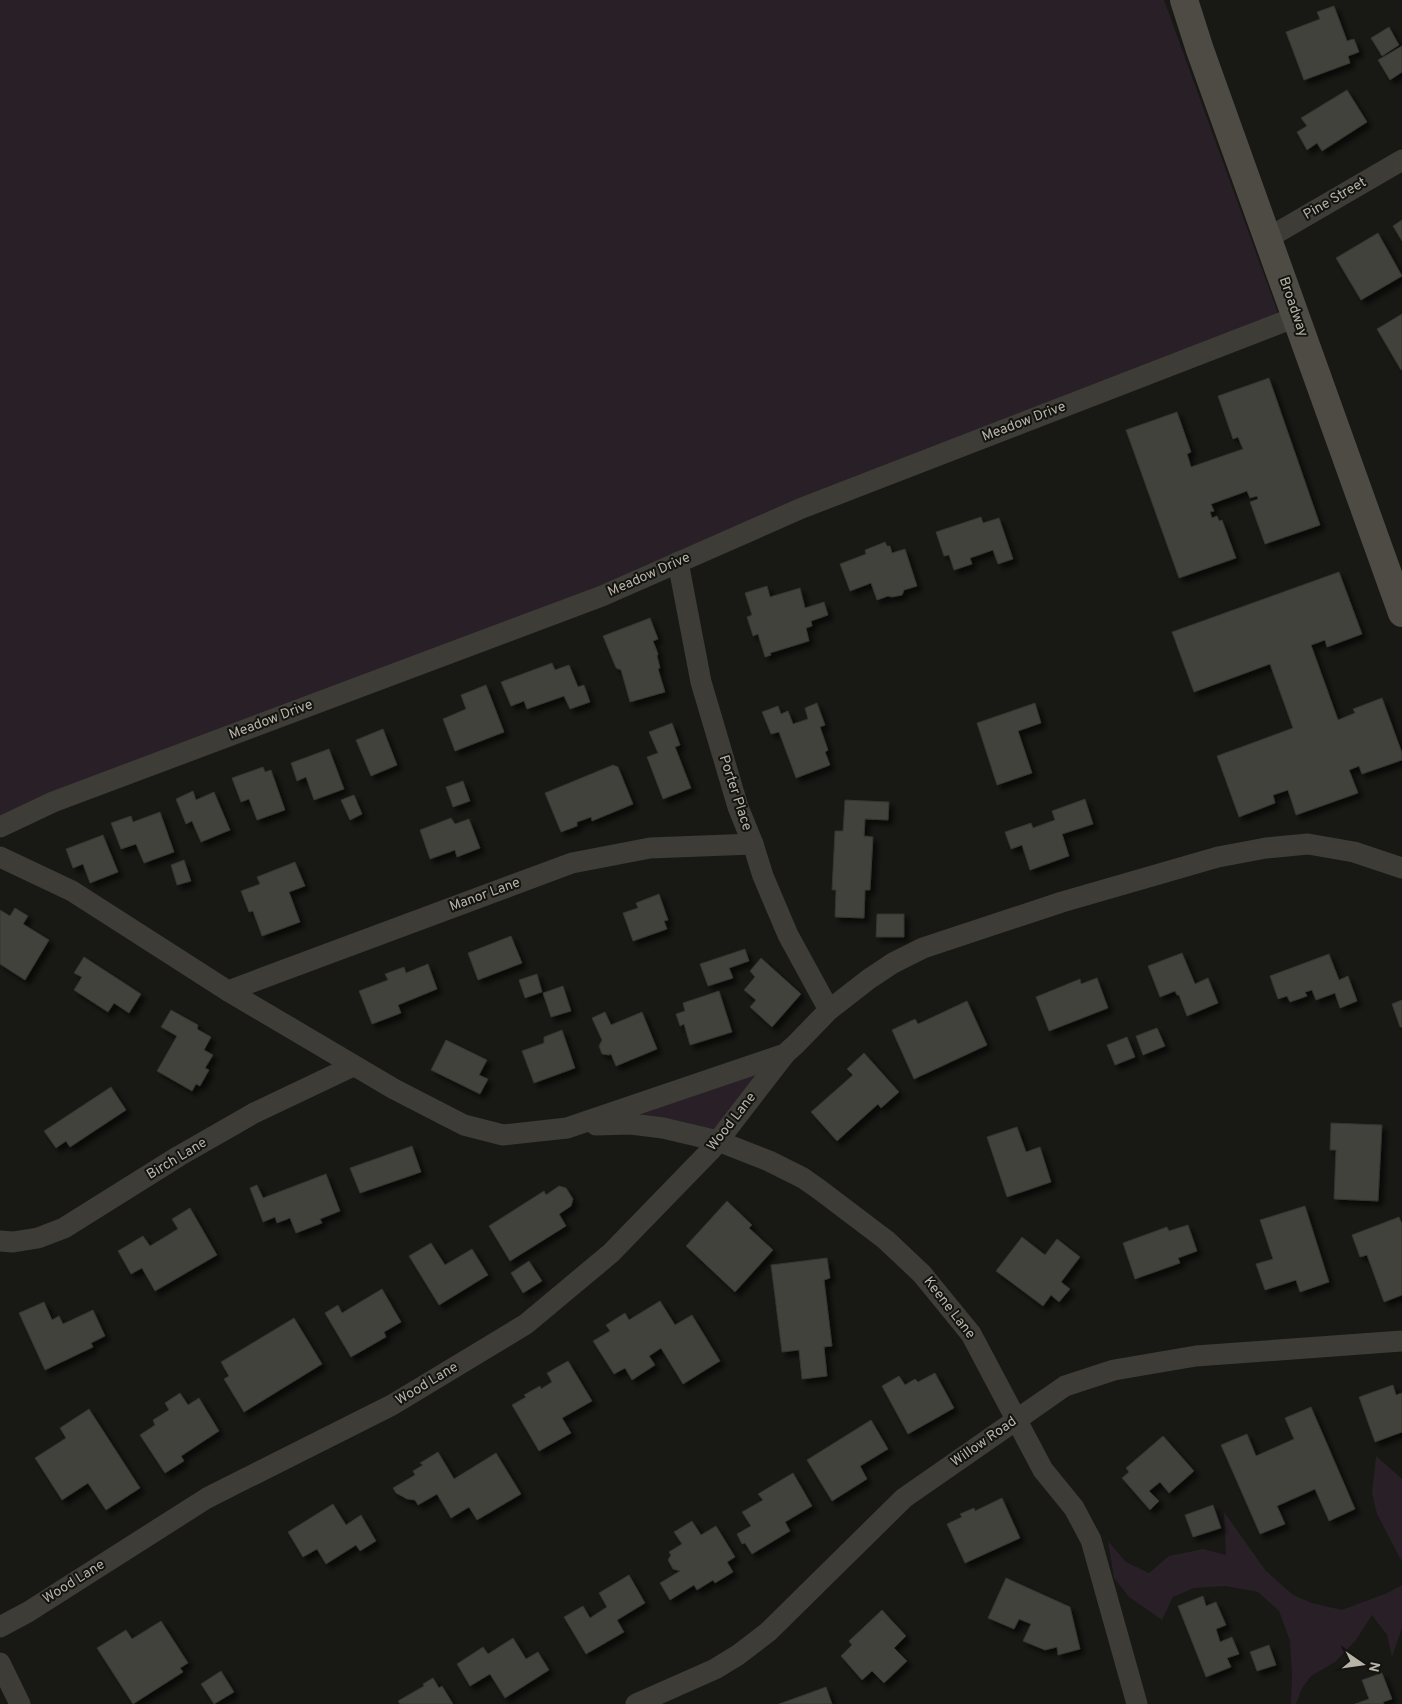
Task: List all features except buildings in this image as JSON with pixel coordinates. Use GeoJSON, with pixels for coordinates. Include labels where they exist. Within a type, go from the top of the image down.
{"type":"FeatureCollection","features":[{"type":"Feature","properties":{"kind":"main road","name":"Broadway"},"geometry":{"type":"LineString","coordinates":[[1184,0],[1200,50],[1296,317],[1395,573],[1402,613]]}},
{"type":"Feature","properties":{"kind":"street","name":"Pine Street"},"geometry":{"type":"LineString","coordinates":[[1268,238],[1402,160]]}},
{"type":"Feature","properties":{"kind":"street","name":"Meadow Drive"},"geometry":{"type":"LineString","coordinates":[[0,827],[53,802],[602,596],[802,508],[1296,317]]}},
{"type":"Feature","properties":{"kind":"street","name":"Porter Place"},"geometry":{"type":"LineString","coordinates":[[678,562],[701,682],[738,806],[763,876],[788,935],[829,1010]]}},
{"type":"Feature","properties":{"kind":"street","name":"Manor Lane"},"geometry":{"type":"LineString","coordinates":[[228,991],[572,863],[650,848],[753,844]]}},
{"type":"Feature","properties":{"kind":"street","name":"Wood Lane"},"geometry":{"type":"LineString","coordinates":[[0,1627],[28,1612],[207,1498],[392,1405],[526,1324],[611,1253],[718,1141],[785,1054],[829,1010],[893,963],[924,948],[1062,902],[1218,857],[1266,848],[1308,844],[1354,852],[1402,868]]}},
{"type":"Feature","properties":{"kind":"street"},"geometry":{"type":"LineString","coordinates":[[0,857],[72,891],[228,991],[353,1066],[464,1125],[502,1135],[566,1128],[785,1054]]}},
{"type":"Feature","properties":{"kind":"street","name":"Birch Lane"},"geometry":{"type":"LineString","coordinates":[[0,1241],[13,1242],[38,1238],[64,1228],[180,1156],[254,1114],[353,1066]]}},
{"type":"Feature","properties":{"kind":"street","name":"Keene Lane"},"geometry":{"type":"LineString","coordinates":[[566,1128],[612,1124],[663,1128],[718,1141],[769,1161],[803,1178],[820,1190],[886,1240],[922,1274],[971,1334],[1043,1470],[1074,1508],[1091,1540],[1137,1704]]}},
{"type":"Feature","properties":{"kind":"street","name":"Willow Road"},"geometry":{"type":"LineString","coordinates":[[636,1704],[715,1669],[738,1655],[768,1632],[904,1498],[1064,1386],[1114,1370],[1196,1356],[1402,1341]]}},
{"type":"Feature","properties":{"kind":"street"},"geometry":{"type":"LineString","coordinates":[[0,1663],[20,1704]]}},
{"type":"Feature","properties":{"kind":"shaded area"},"geometry":{"type":"Polygon","coordinates":[[[0,0],[1164,0],[1278,313],[0,827],[0,0]]]}},
{"type":"Feature","properties":{"kind":"shaded area"},"geometry":{"type":"Polygon","coordinates":[[[773,1062],[717,1135],[614,1117],[773,1062]]]}},
{"type":"Feature","properties":{"kind":"shaded area"},"geometry":{"type":"Polygon","coordinates":[[[1376,1456],[1402,1479],[1402,1562],[1377,1514],[1372,1493],[1376,1456]]]}},
{"type":"Feature","properties":{"kind":"shaded area"},"geometry":{"type":"Polygon","coordinates":[[[1224,1512],[1266,1571],[1293,1595],[1312,1603],[1342,1610],[1387,1593],[1402,1585],[1402,1628],[1392,1657],[1387,1635],[1372,1615],[1356,1640],[1335,1662],[1311,1676],[1302,1688],[1296,1704],[1291,1704],[1290,1641],[1279,1611],[1258,1592],[1226,1586],[1194,1588],[1173,1597],[1162,1620],[1129,1597],[1114,1578],[1108,1541],[1126,1562],[1149,1573],[1169,1556],[1203,1549],[1226,1555],[1224,1512]]]}}]}
